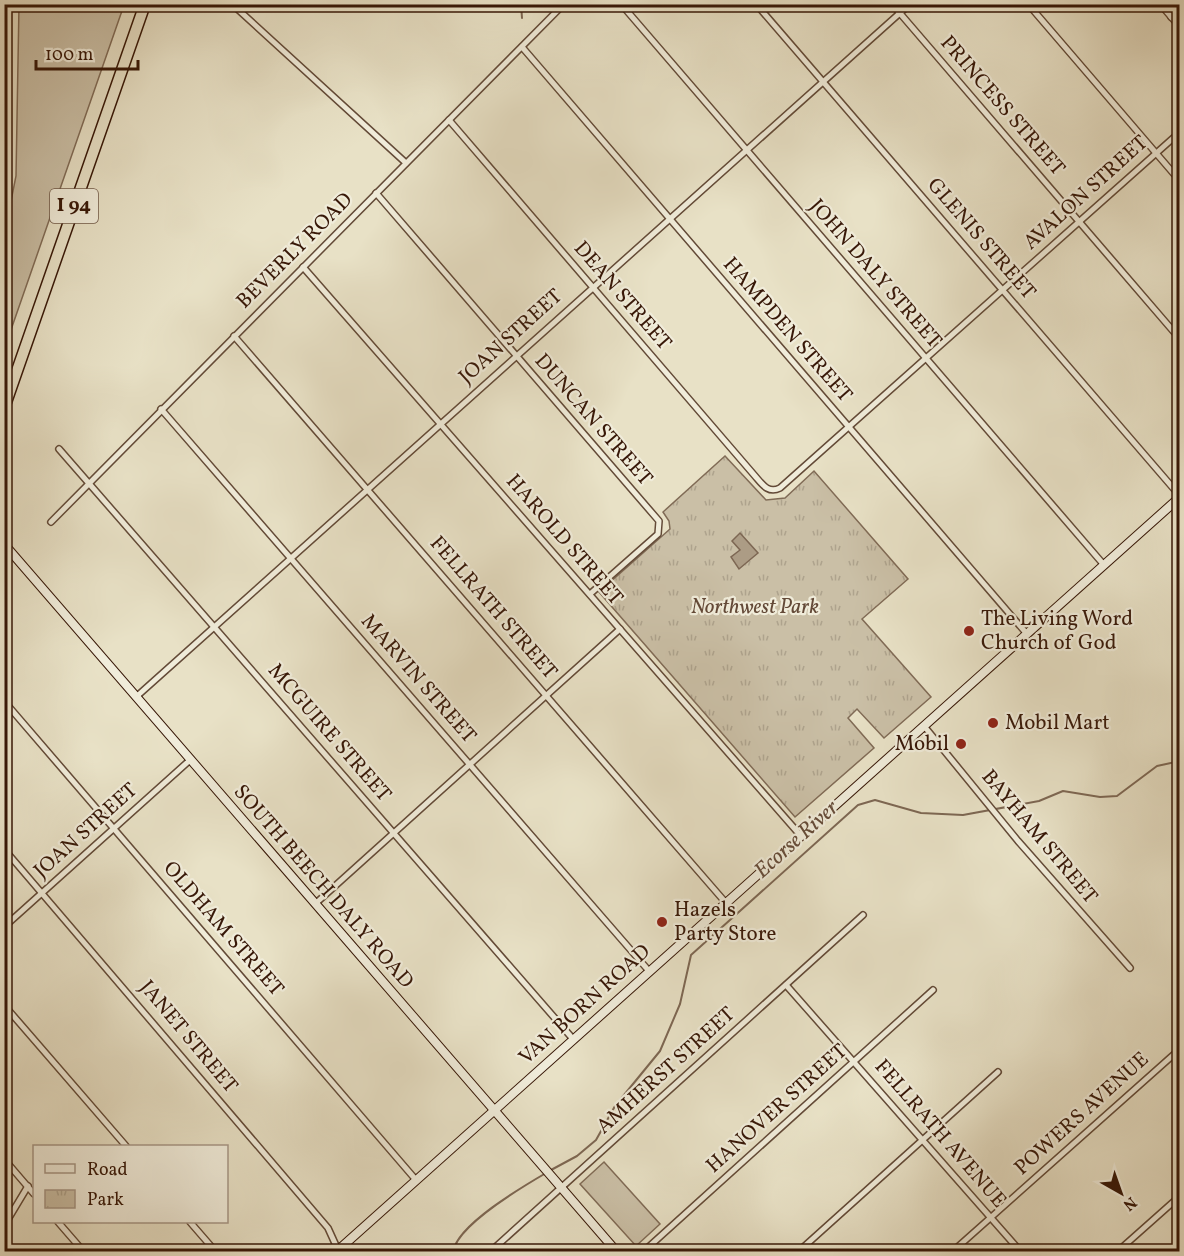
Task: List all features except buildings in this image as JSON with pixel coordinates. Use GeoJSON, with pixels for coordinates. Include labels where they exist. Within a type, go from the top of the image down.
{"type":"FeatureCollection","features":[{"type":"Feature","properties":{"kind":"highway","name":"I 94"},"geometry":{"type":"LineString","coordinates":[[4,408],[145,4]]}},
{"type":"Feature","properties":{"kind":"main road","name":"VAN BORN ROAD"},"geometry":{"type":"LineString","coordinates":[[338,1251],[1179,497]]}},
{"type":"Feature","properties":{"kind":"main road","name":"SOUTH BEECH DALY ROAD"},"geometry":{"type":"LineString","coordinates":[[4,544],[541,1167],[617,1251]]}},
{"type":"Feature","properties":{"kind":"street"},"geometry":{"type":"LineString","coordinates":[[232,4],[406,164]]}},
{"type":"Feature","properties":{"kind":"street","name":"BEVERLY ROAD"},"geometry":{"type":"LineString","coordinates":[[51,522],[87,483],[564,4]]}},
{"type":"Feature","properties":{"kind":"street","name":"JOHN DALY STREET"},"geometry":{"type":"LineString","coordinates":[[621,4],[1104,565]]}},
{"type":"Feature","properties":{"kind":"street","name":"GLENIS STREET"},"geometry":{"type":"LineString","coordinates":[[756,4],[1179,497]]}},
{"type":"Feature","properties":{"kind":"street","name":"PRINCESS STREET"},"geometry":{"type":"LineString","coordinates":[[892,4],[1179,339]]}},
{"type":"Feature","properties":{"kind":"street","name":"JOAN STREET"},"geometry":{"type":"LineString","coordinates":[[136,696],[910,4]]}},
{"type":"Feature","properties":{"kind":"street"},"geometry":{"type":"LineString","coordinates":[[1028,4],[1179,181]]}},
{"type":"Feature","properties":{"kind":"street"},"geometry":{"type":"LineString","coordinates":[[1160,4],[1179,27]]}},
{"type":"Feature","properties":{"kind":"street"},"geometry":{"type":"LineString","coordinates":[[1171,17],[1179,9]]}},
{"type":"Feature","properties":{"kind":"street","name":"HAMPDEN STREET"},"geometry":{"type":"LineString","coordinates":[[522,47],[1027,634]]}},
{"type":"Feature","properties":{"kind":"street","name":"DEAN STREET"},"geometry":{"type":"LineString","coordinates":[[449,120],[755,476],[771,490]]}},
{"type":"Feature","properties":{"kind":"street","name":"AVALON STREET"},"geometry":{"type":"LineString","coordinates":[[771,490],[780,488],[1179,132]]}},
{"type":"Feature","properties":{"kind":"street","name":"DUNCAN STREET"},"geometry":{"type":"LineString","coordinates":[[376,193],[659,521],[658,534],[590,594]]}},
{"type":"Feature","properties":{"kind":"street","name":"HAROLD STREET"},"geometry":{"type":"LineString","coordinates":[[303,267],[801,836]]}},
{"type":"Feature","properties":{"kind":"street","name":"FELLRATH STREET"},"geometry":{"type":"LineString","coordinates":[[234,336],[726,903]]}},
{"type":"Feature","properties":{"kind":"street","name":"MARVIN STREET"},"geometry":{"type":"LineString","coordinates":[[161,409],[471,763],[649,971]]}},
{"type":"Feature","properties":{"kind":"street","name":"MCGUIRE STREET"},"geometry":{"type":"LineString","coordinates":[[59,449],[573,1039]]}},
{"type":"Feature","properties":{"kind":"street"},"geometry":{"type":"LineString","coordinates":[[315,904],[620,629]]}},
{"type":"Feature","properties":{"kind":"street","name":"OLDHAM STREET"},"geometry":{"type":"LineString","coordinates":[[4,701],[416,1179]]}},
{"type":"Feature","properties":{"kind":"street","name":"BAYHAM STREET"},"geometry":{"type":"LineString","coordinates":[[924,726],[988,805],[1130,968]]}},
{"type":"Feature","properties":{"kind":"street","name":"JOAN STREET"},"geometry":{"type":"LineString","coordinates":[[4,927],[190,760]]}},
{"type":"Feature","properties":{"kind":"street","name":"JANET STREET"},"geometry":{"type":"LineString","coordinates":[[4,849],[328,1228],[338,1251]]}},
{"type":"Feature","properties":{"kind":"street","name":"AMHERST STREET"},"geometry":{"type":"LineString","coordinates":[[490,1251],[863,915]]}},
{"type":"Feature","properties":{"kind":"street","name":"FELLRATH AVENUE"},"geometry":{"type":"LineString","coordinates":[[786,985],[1021,1251]]}},
{"type":"Feature","properties":{"kind":"street","name":"HANOVER STREET"},"geometry":{"type":"LineString","coordinates":[[643,1251],[933,990]]}},
{"type":"Feature","properties":{"kind":"street"},"geometry":{"type":"LineString","coordinates":[[4,1005],[125,1145]]}},
{"type":"Feature","properties":{"kind":"street","name":"POWERS AVENUE"},"geometry":{"type":"LineString","coordinates":[[952,1251],[1179,1049]]}},
{"type":"Feature","properties":{"kind":"street"},"geometry":{"type":"LineString","coordinates":[[798,1251],[998,1072]]}},
{"type":"Feature","properties":{"kind":"street"},"geometry":{"type":"LineString","coordinates":[[4,1159],[33,1193]]}},
{"type":"Feature","properties":{"kind":"street"},"geometry":{"type":"LineString","coordinates":[[4,1226],[28,1186]]}},
{"type":"Feature","properties":{"kind":"street"},"geometry":{"type":"LineString","coordinates":[[1117,1251],[1179,1196]]}},
{"type":"Feature","properties":{"kind":"street"},"geometry":{"type":"LineString","coordinates":[[60,1223],[84,1251]]}},
{"type":"Feature","properties":{"kind":"street"},"geometry":{"type":"LineString","coordinates":[[192,1223],[216,1251]]}},
{"type":"Feature","properties":{"kind":"green space"},"geometry":{"type":"Polygon","coordinates":[[[19,5],[124,5],[5,347],[4,236],[16,176],[19,5]]]}},
{"type":"Feature","properties":{"kind":"green space","name":"Northwest Park"},"geometry":{"type":"Polygon","coordinates":[[[725,456],[766,500],[785,498],[814,471],[908,579],[862,619],[931,697],[884,738],[857,709],[848,718],[874,748],[795,817],[599,592],[670,529],[669,521],[663,512],[725,456]]]}},
{"type":"Feature","properties":{"kind":"green space"},"geometry":{"type":"Polygon","coordinates":[[[604,1162],[660,1224],[636,1246],[580,1184],[604,1162]]]}},
{"type":"Feature","properties":{"kind":"shaded area"},"geometry":{"type":"Polygon","coordinates":[[[740,533],[758,553],[739,569],[731,557],[740,550],[732,541],[740,533]]]}},
{"type":"Feature","properties":{"kind":"waterway"},"geometry":{"type":"LineString","coordinates":[[521,4],[522,18]]}},
{"type":"Feature","properties":{"kind":"waterway","name":"Ecorse River"},"geometry":{"type":"LineString","coordinates":[[551,1170],[577,1156],[596,1140],[615,1106],[660,1051],[680,1004],[691,955],[858,805],[875,800],[921,813],[963,815],[1039,801],[1063,791],[1100,797],[1117,796],[1157,766],[1180,761]]}},
{"type":"Feature","properties":{"kind":"waterway","name":"Ecorse River"},"geometry":{"type":"LineString","coordinates":[[453,1252],[457,1241],[478,1219],[507,1197],[546,1173]]}},
{"type":"Feature","properties":{"kind":"place","name":"The Living Word Church of God"},"geometry":{"type":"Point","coordinates":[969,631]}},
{"type":"Feature","properties":{"kind":"place","name":"Mobil Mart"},"geometry":{"type":"Point","coordinates":[993,723]}},
{"type":"Feature","properties":{"kind":"place","name":"Mobil"},"geometry":{"type":"Point","coordinates":[961,744]}},
{"type":"Feature","properties":{"kind":"place","name":"Hazels Party Store"},"geometry":{"type":"Point","coordinates":[662,922]}}]}
